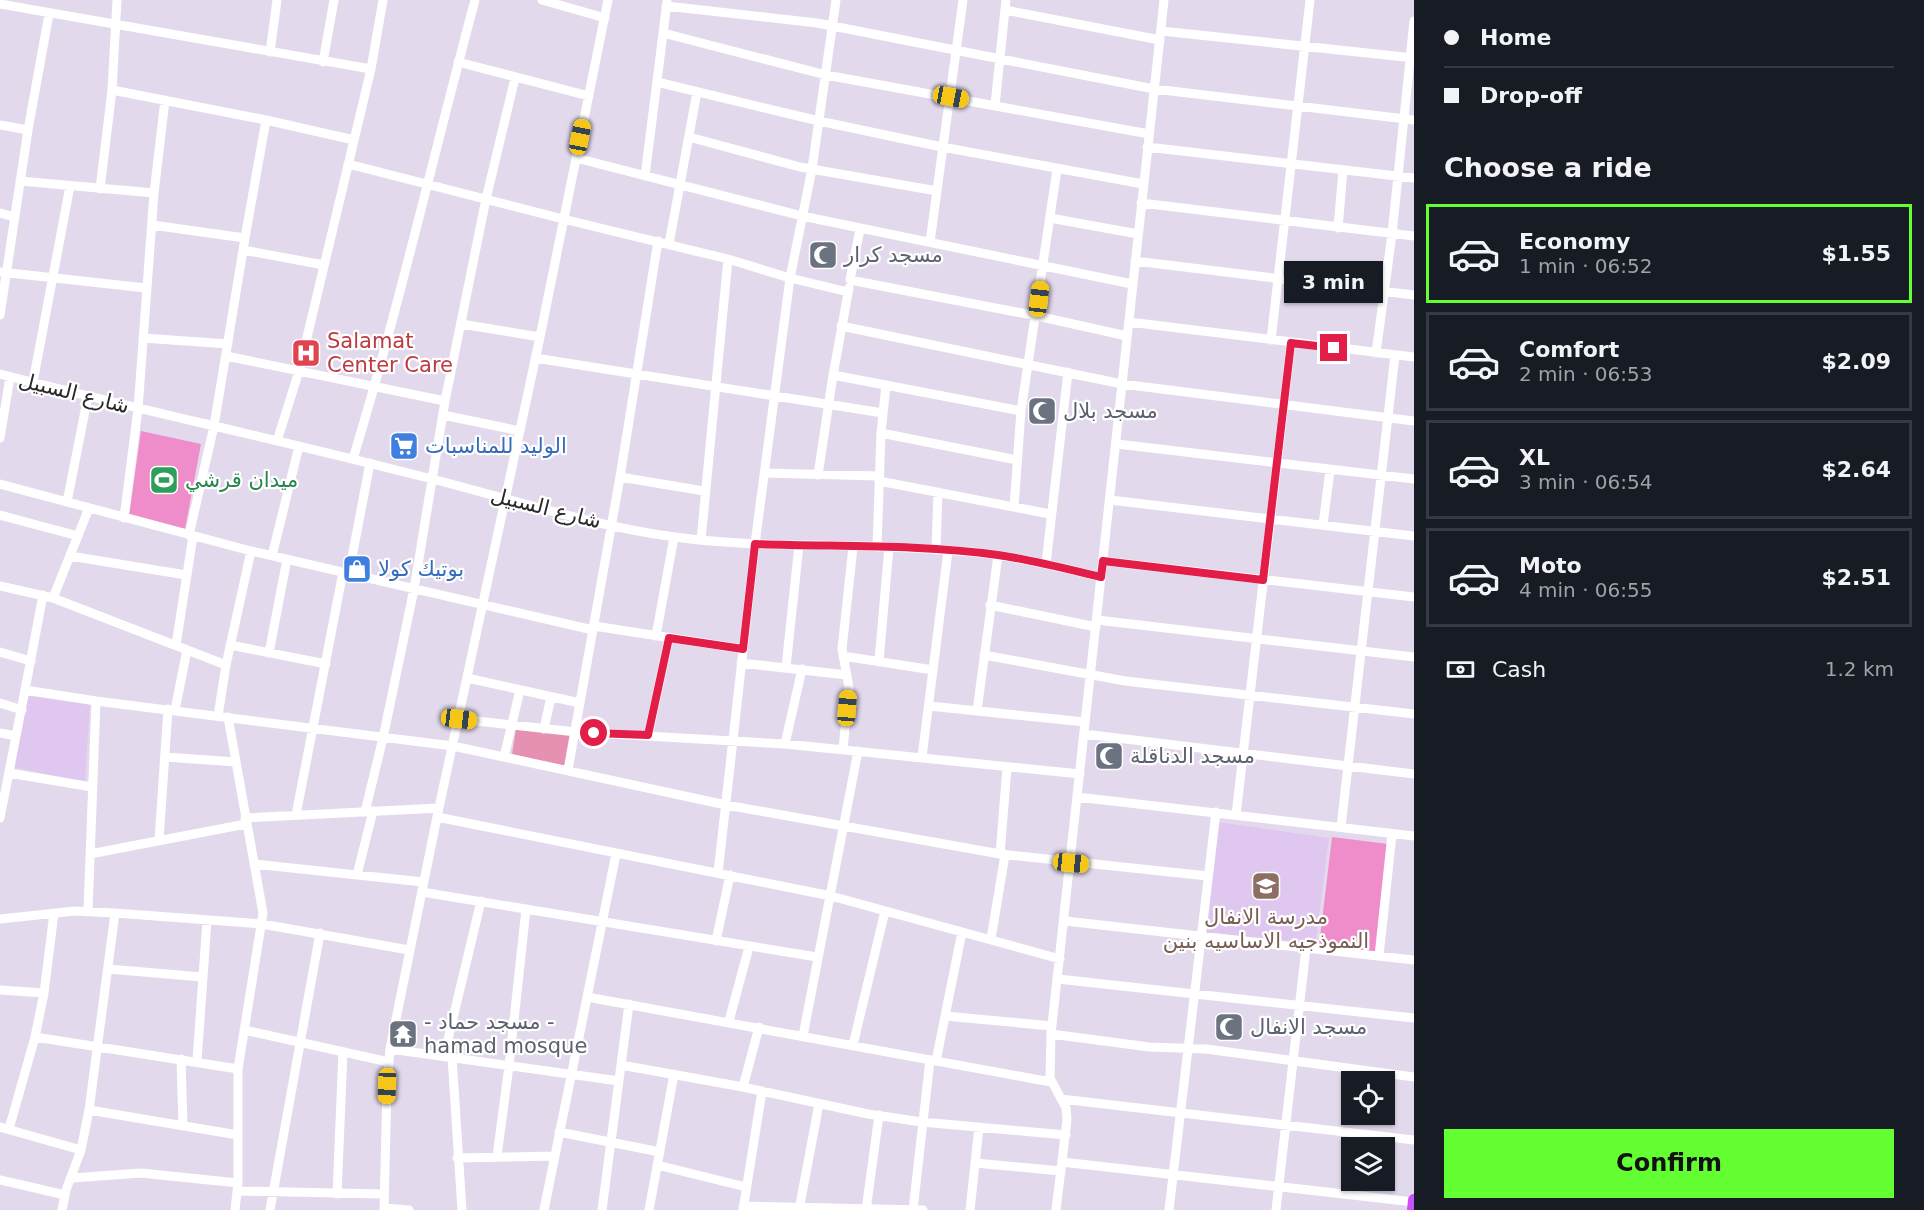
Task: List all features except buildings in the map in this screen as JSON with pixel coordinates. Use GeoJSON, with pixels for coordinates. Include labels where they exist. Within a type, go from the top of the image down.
{"type":"FeatureCollection","features":[{"type":"Feature","properties":{"kind":"main road"},"geometry":{"type":"LineString","coordinates":[[1413,1210],[1414,1201]]}},
{"type":"Feature","properties":{"kind":"street"},"geometry":{"type":"LineString","coordinates":[[100,189],[112,90],[117,0]]}},
{"type":"Feature","properties":{"kind":"street"},"geometry":{"type":"LineString","coordinates":[[270,52],[277,0]]}},
{"type":"Feature","properties":{"kind":"street"},"geometry":{"type":"LineString","coordinates":[[323,62],[334,0]]}},
{"type":"Feature","properties":{"kind":"street"},"geometry":{"type":"LineString","coordinates":[[277,441],[299,371],[371,69],[384,0]]}},
{"type":"Feature","properties":{"kind":"street"},"geometry":{"type":"LineString","coordinates":[[353,459],[375,388],[429,185],[475,0]]}},
{"type":"Feature","properties":{"kind":"street"},"geometry":{"type":"LineString","coordinates":[[542,0],[605,18]]}},
{"type":"Feature","properties":{"kind":"street"},"geometry":{"type":"LineString","coordinates":[[409,1210],[384,1209],[390,1049],[422,887],[540,337],[608,0]]}},
{"type":"Feature","properties":{"kind":"street"},"geometry":{"type":"LineString","coordinates":[[718,873],[755,544],[790,278],[812,169],[836,0]]}},
{"type":"Feature","properties":{"kind":"street"},"geometry":{"type":"LineString","coordinates":[[930,242],[963,0]]}},
{"type":"Feature","properties":{"kind":"street"},"geometry":{"type":"LineString","coordinates":[[1056,1210],[1067,1113],[1051,1082],[1049,1069],[1052,1030],[1164,0]]}},
{"type":"Feature","properties":{"kind":"street"},"geometry":{"type":"LineString","coordinates":[[1271,340],[1311,0]]}},
{"type":"Feature","properties":{"kind":"street"},"geometry":{"type":"LineString","coordinates":[[645,176],[667,3],[817,23],[1154,89],[1414,120]]}},
{"type":"Feature","properties":{"kind":"street"},"geometry":{"type":"LineString","coordinates":[[0,4],[14,4],[49,14],[371,69]]}},
{"type":"Feature","properties":{"kind":"street"},"geometry":{"type":"LineString","coordinates":[[994,105],[1006,5],[1160,35],[1305,46],[1412,58]]}},
{"type":"Feature","properties":{"kind":"street"},"geometry":{"type":"LineString","coordinates":[[0,315],[4,272],[49,14]]}},
{"type":"Feature","properties":{"kind":"street"},"geometry":{"type":"LineString","coordinates":[[1377,353],[1392,234],[1396,176],[1412,58],[1414,21]]}},
{"type":"Feature","properties":{"kind":"street"},"geometry":{"type":"LineString","coordinates":[[663,33],[826,75],[1149,134]]}},
{"type":"Feature","properties":{"kind":"street"},"geometry":{"type":"LineString","coordinates":[[458,62],[589,96]]}},
{"type":"Feature","properties":{"kind":"street"},"geometry":{"type":"LineString","coordinates":[[357,875],[382,738],[414,589],[445,401],[486,199],[515,78]]}},
{"type":"Feature","properties":{"kind":"street"},"geometry":{"type":"LineString","coordinates":[[657,82],[819,121],[942,147],[1143,184]]}},
{"type":"Feature","properties":{"kind":"street"},"geometry":{"type":"LineString","coordinates":[[112,90],[354,140]]}},
{"type":"Feature","properties":{"kind":"street"},"geometry":{"type":"LineString","coordinates":[[669,244],[697,92]]}},
{"type":"Feature","properties":{"kind":"street"},"geometry":{"type":"LineString","coordinates":[[124,518],[138,409],[154,193],[165,100]]}},
{"type":"Feature","properties":{"kind":"street"},"geometry":{"type":"LineString","coordinates":[[176,645],[191,536],[214,426],[266,120]]}},
{"type":"Feature","properties":{"kind":"street"},"geometry":{"type":"LineString","coordinates":[[0,125],[28,130]]}},
{"type":"Feature","properties":{"kind":"street"},"geometry":{"type":"LineString","coordinates":[[689,137],[812,169],[937,191]]}},
{"type":"Feature","properties":{"kind":"street"},"geometry":{"type":"LineString","coordinates":[[1147,147],[1414,178]]}},
{"type":"Feature","properties":{"kind":"street"},"geometry":{"type":"LineString","coordinates":[[576,158],[802,216],[1132,284]]}},
{"type":"Feature","properties":{"kind":"street"},"geometry":{"type":"LineString","coordinates":[[348,164],[658,241],[848,292]]}},
{"type":"Feature","properties":{"kind":"street"},"geometry":{"type":"LineString","coordinates":[[1014,507],[1021,411],[1037,316],[1057,169]]}},
{"type":"Feature","properties":{"kind":"street"},"geometry":{"type":"LineString","coordinates":[[1338,228],[1343,170]]}},
{"type":"Feature","properties":{"kind":"street"},"geometry":{"type":"LineString","coordinates":[[20,181],[154,193]]}},
{"type":"Feature","properties":{"kind":"street"},"geometry":{"type":"LineString","coordinates":[[33,382],[70,186]]}},
{"type":"Feature","properties":{"kind":"street"},"geometry":{"type":"LineString","coordinates":[[1141,204],[1414,236]]}},
{"type":"Feature","properties":{"kind":"street"},"geometry":{"type":"LineString","coordinates":[[0,213],[15,217]]}},
{"type":"Feature","properties":{"kind":"street"},"geometry":{"type":"LineString","coordinates":[[1050,218],[1138,234]]}},
{"type":"Feature","properties":{"kind":"street"},"geometry":{"type":"LineString","coordinates":[[152,225],[245,238]]}},
{"type":"Feature","properties":{"kind":"street"},"geometry":{"type":"LineString","coordinates":[[818,475],[832,375],[860,229]]}},
{"type":"Feature","properties":{"kind":"street"},"geometry":{"type":"LineString","coordinates":[[568,770],[620,477],[658,241]]}},
{"type":"Feature","properties":{"kind":"street"},"geometry":{"type":"LineString","coordinates":[[243,250],[324,265]]}},
{"type":"Feature","properties":{"kind":"street"},"geometry":{"type":"LineString","coordinates":[[701,540],[728,259]]}},
{"type":"Feature","properties":{"kind":"street"},"geometry":{"type":"LineString","coordinates":[[1135,261],[1414,295]]}},
{"type":"Feature","properties":{"kind":"street"},"geometry":{"type":"LineString","coordinates":[[4,272],[146,288]]}},
{"type":"Feature","properties":{"kind":"street"},"geometry":{"type":"LineString","coordinates":[[850,280],[1127,336]]}},
{"type":"Feature","properties":{"kind":"street"},"geometry":{"type":"LineString","coordinates":[[1129,322],[1414,357]]}},
{"type":"Feature","properties":{"kind":"street"},"geometry":{"type":"LineString","coordinates":[[461,324],[540,337]]}},
{"type":"Feature","properties":{"kind":"street"},"geometry":{"type":"LineString","coordinates":[[841,326],[1122,384],[1414,421]]}},
{"type":"Feature","properties":{"kind":"street"},"geometry":{"type":"LineString","coordinates":[[143,338],[228,344]]}},
{"type":"Feature","properties":{"kind":"street"},"geometry":{"type":"LineString","coordinates":[[1236,815],[1291,343]]}},
{"type":"Feature","properties":{"kind":"street"},"geometry":{"type":"LineString","coordinates":[[1341,827],[1395,355]]}},
{"type":"Feature","properties":{"kind":"street"},"geometry":{"type":"LineString","coordinates":[[226,356],[445,401]]}},
{"type":"Feature","properties":{"kind":"street"},"geometry":{"type":"LineString","coordinates":[[535,358],[883,413]]}},
{"type":"Feature","properties":{"kind":"street"},"geometry":{"type":"LineString","coordinates":[[1046,564],[1068,372]]}},
{"type":"Feature","properties":{"kind":"street"},"geometry":{"type":"LineString","coordinates":[[0,438],[5,375]]}},
{"type":"Feature","properties":{"kind":"street","name":"شارع السبيل"},"geometry":{"type":"LineString","coordinates":[[5,375],[611,524],[674,537],[755,544],[889,547],[998,555],[1101,577]]}},
{"type":"Feature","properties":{"kind":"street"},"geometry":{"type":"LineString","coordinates":[[832,375],[1021,411]]}},
{"type":"Feature","properties":{"kind":"street"},"geometry":{"type":"LineString","coordinates":[[877,547],[881,433],[886,385]]}},
{"type":"Feature","properties":{"kind":"street"},"geometry":{"type":"LineString","coordinates":[[67,502],[88,396]]}},
{"type":"Feature","properties":{"kind":"street"},"geometry":{"type":"LineString","coordinates":[[443,415],[520,431]]}},
{"type":"Feature","properties":{"kind":"street"},"geometry":{"type":"LineString","coordinates":[[881,433],[1017,460]]}},
{"type":"Feature","properties":{"kind":"street"},"geometry":{"type":"LineString","coordinates":[[1117,444],[1414,479]]}},
{"type":"Feature","properties":{"kind":"street"},"geometry":{"type":"LineString","coordinates":[[272,556],[299,446]]}},
{"type":"Feature","properties":{"kind":"street"},"geometry":{"type":"LineString","coordinates":[[297,815],[326,664],[370,463]]}},
{"type":"Feature","properties":{"kind":"street"},"geometry":{"type":"LineString","coordinates":[[1323,525],[1330,470]]}},
{"type":"Feature","properties":{"kind":"street"},"geometry":{"type":"LineString","coordinates":[[765,473],[879,479],[1050,514]]}},
{"type":"Feature","properties":{"kind":"street"},"geometry":{"type":"LineString","coordinates":[[620,477],[704,492]]}},
{"type":"Feature","properties":{"kind":"street"},"geometry":{"type":"LineString","coordinates":[[0,484],[191,536],[482,605],[594,628],[743,649]]}},
{"type":"Feature","properties":{"kind":"street"},"geometry":{"type":"LineString","coordinates":[[936,550],[938,492]]}},
{"type":"Feature","properties":{"kind":"street"},"geometry":{"type":"LineString","coordinates":[[1110,500],[1414,536]]}},
{"type":"Feature","properties":{"kind":"street"},"geometry":{"type":"LineString","coordinates":[[53,598],[89,508]]}},
{"type":"Feature","properties":{"kind":"street"},"geometry":{"type":"LineString","coordinates":[[0,514],[78,536]]}},
{"type":"Feature","properties":{"kind":"street"},"geometry":{"type":"LineString","coordinates":[[656,636],[674,537]]}},
{"type":"Feature","properties":{"kind":"street"},"geometry":{"type":"LineString","coordinates":[[786,667],[799,546]]}},
{"type":"Feature","properties":{"kind":"street"},"geometry":{"type":"LineString","coordinates":[[843,749],[849,688],[843,656],[853,547]]}},
{"type":"Feature","properties":{"kind":"street"},"geometry":{"type":"LineString","coordinates":[[879,661],[889,547]]}},
{"type":"Feature","properties":{"kind":"street"},"geometry":{"type":"LineString","coordinates":[[218,716],[250,550]]}},
{"type":"Feature","properties":{"kind":"street"},"geometry":{"type":"LineString","coordinates":[[922,757],[948,551]]}},
{"type":"Feature","properties":{"kind":"street"},"geometry":{"type":"LineString","coordinates":[[976,711],[998,555]]}},
{"type":"Feature","properties":{"kind":"street"},"geometry":{"type":"LineString","coordinates":[[70,556],[186,575]]}},
{"type":"Feature","properties":{"kind":"street"},"geometry":{"type":"LineString","coordinates":[[269,653],[287,559]]}},
{"type":"Feature","properties":{"kind":"street"},"geometry":{"type":"LineString","coordinates":[[1103,561],[1414,597]]}},
{"type":"Feature","properties":{"kind":"street"},"geometry":{"type":"LineString","coordinates":[[0,586],[53,598],[226,665]]}},
{"type":"Feature","properties":{"kind":"street"},"geometry":{"type":"LineString","coordinates":[[0,818],[43,595]]}},
{"type":"Feature","properties":{"kind":"street"},"geometry":{"type":"LineString","coordinates":[[990,605],[1097,623],[1414,657]]}},
{"type":"Feature","properties":{"kind":"street"},"geometry":{"type":"LineString","coordinates":[[648,735],[669,638]]}},
{"type":"Feature","properties":{"kind":"street"},"geometry":{"type":"LineString","coordinates":[[230,645],[326,664]]}},
{"type":"Feature","properties":{"kind":"street"},"geometry":{"type":"LineString","coordinates":[[159,840],[165,757],[172,710],[187,650]]}},
{"type":"Feature","properties":{"kind":"street"},"geometry":{"type":"LineString","coordinates":[[0,652],[31,661]]}},
{"type":"Feature","properties":{"kind":"street"},"geometry":{"type":"LineString","coordinates":[[984,655],[1149,685],[1249,694],[1414,714]]}},
{"type":"Feature","properties":{"kind":"street"},"geometry":{"type":"LineString","coordinates":[[843,656],[933,670]]}},
{"type":"Feature","properties":{"kind":"street"},"geometry":{"type":"LineString","coordinates":[[741,663],[847,675]]}},
{"type":"Feature","properties":{"kind":"street"},"geometry":{"type":"LineString","coordinates":[[785,744],[802,669]]}},
{"type":"Feature","properties":{"kind":"street"},"geometry":{"type":"LineString","coordinates":[[467,678],[580,703]]}},
{"type":"Feature","properties":{"kind":"street"},"geometry":{"type":"LineString","coordinates":[[25,690],[453,746],[726,805],[1002,855],[1208,876]]}},
{"type":"Feature","properties":{"kind":"street"},"geometry":{"type":"LineString","coordinates":[[504,757],[520,690]]}},
{"type":"Feature","properties":{"kind":"street"},"geometry":{"type":"LineString","coordinates":[[544,729],[551,697]]}},
{"type":"Feature","properties":{"kind":"street"},"geometry":{"type":"LineString","coordinates":[[88,911],[96,701]]}},
{"type":"Feature","properties":{"kind":"street"},"geometry":{"type":"LineString","coordinates":[[0,703],[22,710]]}},
{"type":"Feature","properties":{"kind":"street"},"geometry":{"type":"LineString","coordinates":[[929,706],[1085,722]]}},
{"type":"Feature","properties":{"kind":"street"},"geometry":{"type":"LineString","coordinates":[[228,717],[263,913],[238,1069],[235,1210]]}},
{"type":"Feature","properties":{"kind":"street"},"geometry":{"type":"LineString","coordinates":[[459,719],[576,732],[732,740],[843,749],[1080,774]]}},
{"type":"Feature","properties":{"kind":"street"},"geometry":{"type":"LineString","coordinates":[[0,734],[16,736]]}},
{"type":"Feature","properties":{"kind":"street"},"geometry":{"type":"LineString","coordinates":[[1084,734],[1414,774]]}},
{"type":"Feature","properties":{"kind":"street"},"geometry":{"type":"LineString","coordinates":[[803,1036],[858,751]]}},
{"type":"Feature","properties":{"kind":"street"},"geometry":{"type":"LineString","coordinates":[[165,757],[236,762]]}},
{"type":"Feature","properties":{"kind":"street"},"geometry":{"type":"LineString","coordinates":[[991,939],[1002,855],[1007,768]]}},
{"type":"Feature","properties":{"kind":"street"},"geometry":{"type":"LineString","coordinates":[[9,772],[93,787]]}},
{"type":"Feature","properties":{"kind":"street"},"geometry":{"type":"LineString","coordinates":[[1077,797],[1414,836]]}},
{"type":"Feature","properties":{"kind":"street"},"geometry":{"type":"LineString","coordinates":[[90,854],[246,821],[297,815],[438,812],[616,854],[831,896],[1060,959]]}},
{"type":"Feature","properties":{"kind":"street"},"geometry":{"type":"LineString","coordinates":[[1169,1210],[1216,812]]}},
{"type":"Feature","properties":{"kind":"street"},"geometry":{"type":"LineString","coordinates":[[1379,956],[1392,834]]}},
{"type":"Feature","properties":{"kind":"street"},"geometry":{"type":"LineString","coordinates":[[544,1210],[616,854]]}},
{"type":"Feature","properties":{"kind":"street"},"geometry":{"type":"LineString","coordinates":[[254,864],[357,875],[481,901],[817,957]]}},
{"type":"Feature","properties":{"kind":"street"},"geometry":{"type":"LineString","coordinates":[[716,941],[730,875]]}},
{"type":"Feature","properties":{"kind":"street"},"geometry":{"type":"LineString","coordinates":[[462,1210],[448,1057],[481,901]]}},
{"type":"Feature","properties":{"kind":"street"},"geometry":{"type":"LineString","coordinates":[[497,1156],[526,909]]}},
{"type":"Feature","properties":{"kind":"street"},"geometry":{"type":"LineString","coordinates":[[853,1045],[885,910]]}},
{"type":"Feature","properties":{"kind":"street"},"geometry":{"type":"LineString","coordinates":[[0,919],[88,911],[262,924],[409,950]]}},
{"type":"Feature","properties":{"kind":"street"},"geometry":{"type":"LineString","coordinates":[[54,913],[44,993],[35,1037],[4,1128],[81,1150]]}},
{"type":"Feature","properties":{"kind":"street"},"geometry":{"type":"LineString","coordinates":[[62,1210],[81,1150],[89,1110],[115,913]]}},
{"type":"Feature","properties":{"kind":"street"},"geometry":{"type":"LineString","coordinates":[[197,1061],[207,921]]}},
{"type":"Feature","properties":{"kind":"street"},"geometry":{"type":"LineString","coordinates":[[1065,921],[1414,960]]}},
{"type":"Feature","properties":{"kind":"street"},"geometry":{"type":"LineString","coordinates":[[913,1210],[922,1122],[933,1061],[945,1016],[962,932]]}},
{"type":"Feature","properties":{"kind":"street"},"geometry":{"type":"LineString","coordinates":[[270,1210],[320,933]]}},
{"type":"Feature","properties":{"kind":"street"},"geometry":{"type":"LineString","coordinates":[[729,1021],[749,947]]}},
{"type":"Feature","properties":{"kind":"street"},"geometry":{"type":"LineString","coordinates":[[1276,1210],[1306,948]]}},
{"type":"Feature","properties":{"kind":"street"},"geometry":{"type":"LineString","coordinates":[[108,969],[202,977]]}},
{"type":"Feature","properties":{"kind":"street"},"geometry":{"type":"LineString","coordinates":[[1058,979],[1414,1018]]}},
{"type":"Feature","properties":{"kind":"street"},"geometry":{"type":"LineString","coordinates":[[0,990],[44,993]]}},
{"type":"Feature","properties":{"kind":"street"},"geometry":{"type":"LineString","coordinates":[[587,997],[729,1021],[1051,1082]]}},
{"type":"Feature","properties":{"kind":"street"},"geometry":{"type":"LineString","coordinates":[[602,1210],[629,1004]]}},
{"type":"Feature","properties":{"kind":"street"},"geometry":{"type":"LineString","coordinates":[[945,1016],[1052,1030],[1149,1047],[1188,1048],[1414,1077]]}},
{"type":"Feature","properties":{"kind":"street"},"geometry":{"type":"LineString","coordinates":[[743,1087],[759,1027]]}},
{"type":"Feature","properties":{"kind":"street"},"geometry":{"type":"LineString","coordinates":[[244,1030],[389,1062]]}},
{"type":"Feature","properties":{"kind":"street"},"geometry":{"type":"LineString","coordinates":[[35,1037],[238,1069]]}},
{"type":"Feature","properties":{"kind":"street"},"geometry":{"type":"LineString","coordinates":[[390,1049],[619,1081]]}},
{"type":"Feature","properties":{"kind":"street"},"geometry":{"type":"LineString","coordinates":[[337,1194],[343,1052]]}},
{"type":"Feature","properties":{"kind":"street"},"geometry":{"type":"LineString","coordinates":[[181,1059],[183,1125]]}},
{"type":"Feature","properties":{"kind":"street"},"geometry":{"type":"LineString","coordinates":[[621,1065],[922,1122],[1066,1135]]}},
{"type":"Feature","properties":{"kind":"street"},"geometry":{"type":"LineString","coordinates":[[649,1210],[675,1074]]}},
{"type":"Feature","properties":{"kind":"street"},"geometry":{"type":"LineString","coordinates":[[762,1091],[743,1208],[923,1210]]}},
{"type":"Feature","properties":{"kind":"street"},"geometry":{"type":"LineString","coordinates":[[1061,1099],[1414,1140]]}},
{"type":"Feature","properties":{"kind":"street"},"geometry":{"type":"LineString","coordinates":[[799,1208],[819,1104]]}},
{"type":"Feature","properties":{"kind":"street"},"geometry":{"type":"LineString","coordinates":[[89,1110],[238,1135]]}},
{"type":"Feature","properties":{"kind":"street"},"geometry":{"type":"LineString","coordinates":[[866,1210],[879,1115]]}},
{"type":"Feature","properties":{"kind":"street"},"geometry":{"type":"LineString","coordinates":[[970,1210],[980,1127]]}},
{"type":"Feature","properties":{"kind":"street"},"geometry":{"type":"LineString","coordinates":[[559,1132],[660,1152]]}},
{"type":"Feature","properties":{"kind":"street"},"geometry":{"type":"LineString","coordinates":[[457,1158],[555,1156]]}},
{"type":"Feature","properties":{"kind":"street"},"geometry":{"type":"LineString","coordinates":[[975,1163],[1173,1174],[1414,1201]]}},
{"type":"Feature","properties":{"kind":"street"},"geometry":{"type":"LineString","coordinates":[[657,1165],[746,1187]]}},
{"type":"Feature","properties":{"kind":"street"},"geometry":{"type":"LineString","coordinates":[[72,1178],[141,1173],[273,1193],[384,1194]]}},
{"type":"Feature","properties":{"kind":"street"},"geometry":{"type":"LineString","coordinates":[[0,1180],[65,1196]]}},
{"type":"Feature","properties":{"kind":"shaded area","name":"ميدان قرشي"},"geometry":{"type":"Polygon","coordinates":[[[141,431],[201,444],[185,529],[129,516],[141,431]]]}},
{"type":"Feature","properties":{"kind":"shaded area"},"geometry":{"type":"Polygon","coordinates":[[[27,696],[90,704],[85,782],[13,767],[27,696]]]}},
{"type":"Feature","properties":{"kind":"shaded area"},"geometry":{"type":"Polygon","coordinates":[[[516,729],[572,735],[566,766],[512,754],[516,729]]]}},
{"type":"Feature","properties":{"kind":"shaded area","name":"مدرسة الانفال النموذجيه الاساسيه بنين"},"geometry":{"type":"Polygon","coordinates":[[[1218,822],[1329,838],[1315,946],[1204,934],[1218,822]]]}},
{"type":"Feature","properties":{"kind":"shaded area"},"geometry":{"type":"Polygon","coordinates":[[[1332,837],[1388,844],[1376,952],[1319,946],[1332,837]]]}},
{"type":"Feature","properties":{"kind":"place","name":"مسجد كرار"},"geometry":{"type":"Point","coordinates":[823,255]}},
{"type":"Feature","properties":{"kind":"place","name":"Salamat Center Care"},"geometry":{"type":"Point","coordinates":[306,353]}},
{"type":"Feature","properties":{"kind":"place","name":"مسجد بلال"},"geometry":{"type":"Point","coordinates":[1042,411]}},
{"type":"Feature","properties":{"kind":"place","name":"الوليد للمناسبات"},"geometry":{"type":"Point","coordinates":[404,446]}},
{"type":"Feature","properties":{"kind":"place","name":"ميدان قرشي"},"geometry":{"type":"Point","coordinates":[164,480]}},
{"type":"Feature","properties":{"kind":"place","name":"بوتيك كولا"},"geometry":{"type":"Point","coordinates":[357,569]}},
{"type":"Feature","properties":{"kind":"place","name":"مسجد الدناقلة"},"geometry":{"type":"Point","coordinates":[1109,756]}},
{"type":"Feature","properties":{"kind":"place","name":"مدرسة الانفال النموذجيه الاساسيه بنين"},"geometry":{"type":"Point","coordinates":[1266,886]}},
{"type":"Feature","properties":{"kind":"place","name":"مسجد الانفال"},"geometry":{"type":"Point","coordinates":[1229,1027]}},
{"type":"Feature","properties":{"kind":"place","name":"- مسجد حماد - hamad mosque"},"geometry":{"type":"Point","coordinates":[403,1034]}},
{"type":"Feature","properties":{"kind":"route"},"geometry":{"type":"LineString","coordinates":[[594,733],[648,735],[669,638],[743,649],[755,544],[889,547],[998,555],[1101,577],[1103,561],[1263,580],[1291,343],[1334,348]]}}]}
